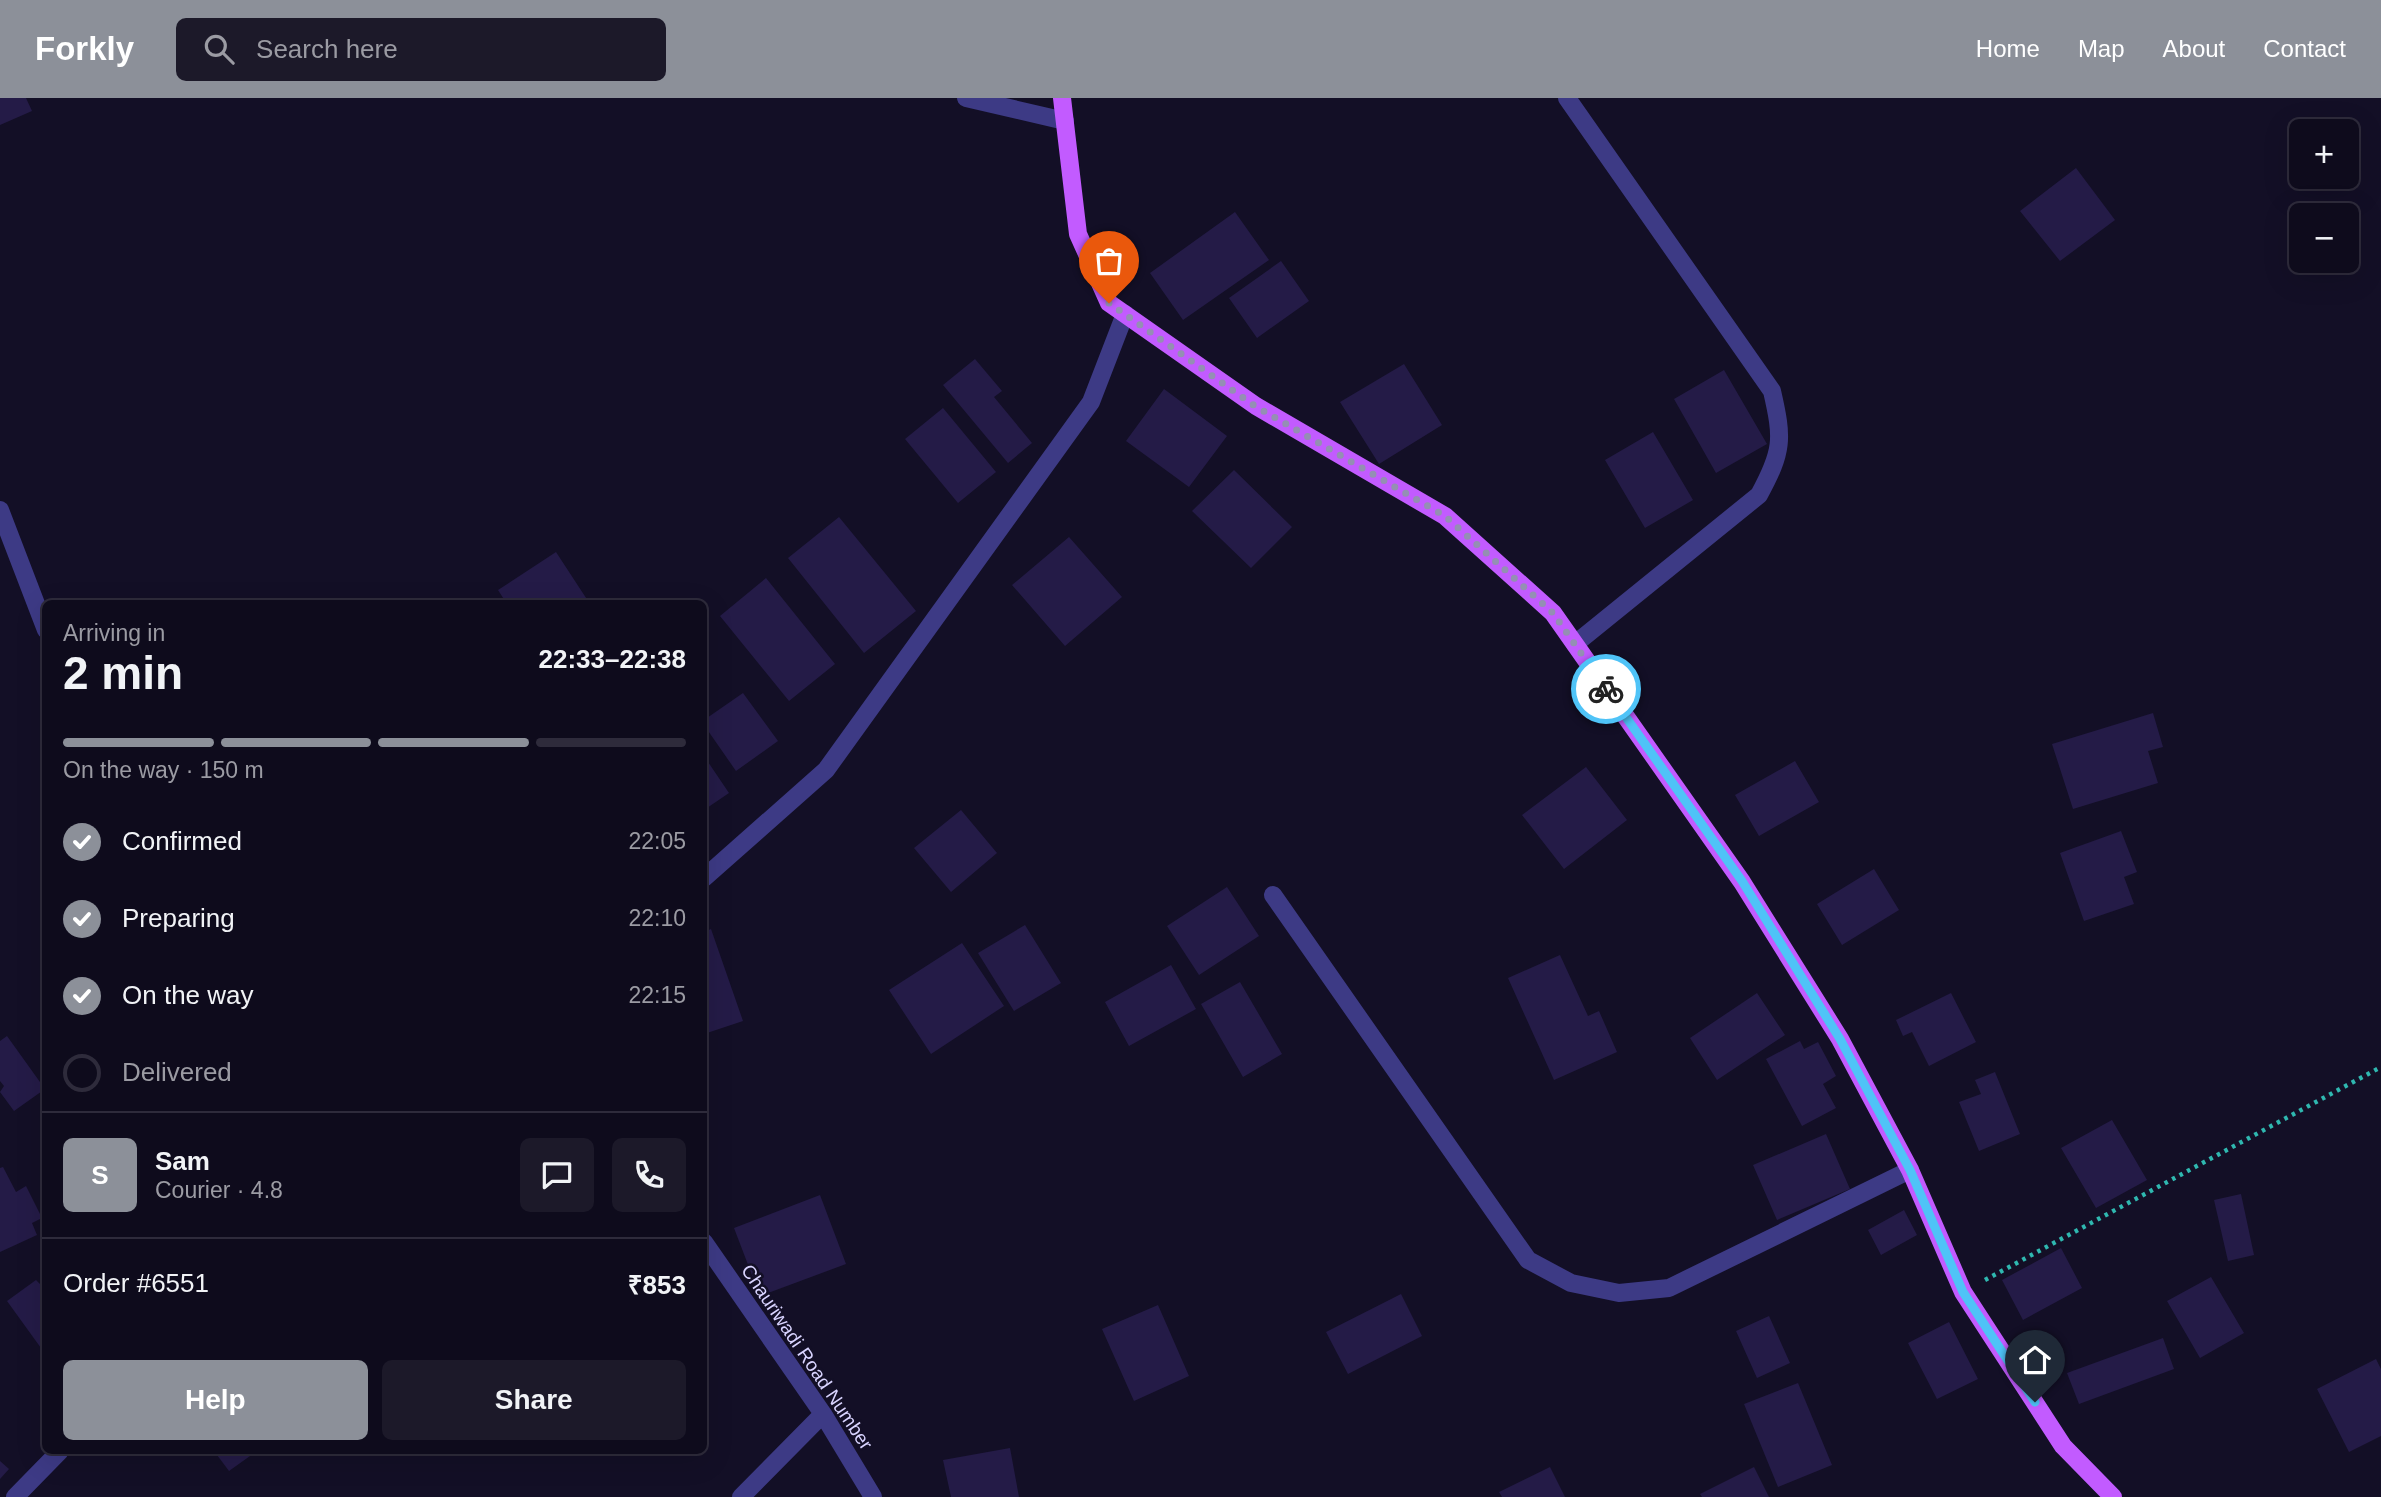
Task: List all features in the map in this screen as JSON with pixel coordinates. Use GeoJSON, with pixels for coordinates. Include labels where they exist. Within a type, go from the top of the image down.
{"type":"FeatureCollection","features":[{"type":"Feature","properties":{"kind":"main road"},"geometry":{"type":"LineString","coordinates":[[1062,98],[1078,234],[1109,303],[1255,406],[1445,516],[1553,613],[1742,881],[1840,1039],[1910,1170],[1963,1292],[2063,1446],[2113,1497]]}},
{"type":"Feature","properties":{"kind":"street"},"geometry":{"type":"LineString","coordinates":[[966,98],[1065,121]]}},
{"type":"Feature","properties":{"kind":"street"},"geometry":{"type":"LineString","coordinates":[[1567,98],[1772,391],[1781,430],[1777,462],[1759,495],[1575,645]]}},
{"type":"Feature","properties":{"kind":"street"},"geometry":{"type":"LineString","coordinates":[[707,875],[826,770],[1091,402],[1125,314]]}},
{"type":"Feature","properties":{"kind":"street"},"geometry":{"type":"LineString","coordinates":[[0,510],[42,620]]}},
{"type":"Feature","properties":{"kind":"street"},"geometry":{"type":"LineString","coordinates":[[1273,895],[1528,1260],[1570,1283],[1619,1293],[1669,1288],[1910,1170]]}},
{"type":"Feature","properties":{"kind":"street","name":"Chauriwadi Road Number"},"geometry":{"type":"LineString","coordinates":[[707,1246],[823,1414],[873,1497]]}},
{"type":"Feature","properties":{"kind":"street"},"geometry":{"type":"LineString","coordinates":[[741,1497],[823,1414]]}},
{"type":"Feature","properties":{"kind":"street"},"geometry":{"type":"LineString","coordinates":[[15,1497],[57,1454]]}},
{"type":"Feature","properties":{"kind":"path"},"geometry":{"type":"LineString","coordinates":[[1963,1292],[2381,1066]]}},
{"type":"Feature","properties":{"kind":"building"},"geometry":{"type":"Polygon","coordinates":[[[0,98],[26,98],[32,111],[0,125],[0,98]]]}},
{"type":"Feature","properties":{"kind":"building"},"geometry":{"type":"Polygon","coordinates":[[[2076,168],[2115,220],[2060,261],[2020,211],[2076,168]]]}},
{"type":"Feature","properties":{"kind":"building"},"geometry":{"type":"Polygon","coordinates":[[[1235,212],[1269,260],[1183,320],[1150,273],[1235,212]]]}},
{"type":"Feature","properties":{"kind":"building"},"geometry":{"type":"Polygon","coordinates":[[[1281,261],[1309,301],[1257,338],[1229,298],[1281,261]]]}},
{"type":"Feature","properties":{"kind":"building"},"geometry":{"type":"Polygon","coordinates":[[[975,359],[1002,391],[994,397],[1032,443],[1008,463],[943,385],[975,359]]]}},
{"type":"Feature","properties":{"kind":"building"},"geometry":{"type":"Polygon","coordinates":[[[1404,364],[1442,425],[1379,464],[1340,402],[1404,364]]]}},
{"type":"Feature","properties":{"kind":"building"},"geometry":{"type":"Polygon","coordinates":[[[1724,370],[1767,444],[1716,473],[1674,399],[1724,370]]]}},
{"type":"Feature","properties":{"kind":"building"},"geometry":{"type":"Polygon","coordinates":[[[1164,389],[1227,436],[1189,487],[1126,441],[1164,389]]]}},
{"type":"Feature","properties":{"kind":"building"},"geometry":{"type":"Polygon","coordinates":[[[943,408],[996,472],[958,503],[905,439],[943,408]]]}},
{"type":"Feature","properties":{"kind":"building"},"geometry":{"type":"Polygon","coordinates":[[[1653,432],[1693,500],[1645,528],[1605,460],[1653,432]]]}},
{"type":"Feature","properties":{"kind":"building"},"geometry":{"type":"Polygon","coordinates":[[[1234,470],[1292,527],[1251,568],[1192,511],[1234,470]]]}},
{"type":"Feature","properties":{"kind":"building"},"geometry":{"type":"Polygon","coordinates":[[[839,517],[916,611],[864,653],[788,558],[839,517]]]}},
{"type":"Feature","properties":{"kind":"building"},"geometry":{"type":"Polygon","coordinates":[[[1069,537],[1122,597],[1065,646],[1012,585],[1069,537]]]}},
{"type":"Feature","properties":{"kind":"building"},"geometry":{"type":"Polygon","coordinates":[[[556,552],[587,600],[504,600],[498,590],[556,552]]]}},
{"type":"Feature","properties":{"kind":"building"},"geometry":{"type":"Polygon","coordinates":[[[766,578],[835,664],[789,701],[720,616],[766,578]]]}},
{"type":"Feature","properties":{"kind":"building"},"geometry":{"type":"Polygon","coordinates":[[[743,693],[778,741],[736,771],[707,729],[707,718],[743,693]]]}},
{"type":"Feature","properties":{"kind":"building"},"geometry":{"type":"Polygon","coordinates":[[[2153,713],[2163,747],[2148,751],[2158,783],[2073,809],[2052,744],[2153,713]]]}},
{"type":"Feature","properties":{"kind":"building"},"geometry":{"type":"Polygon","coordinates":[[[707,760],[729,793],[707,808],[707,760]]]}},
{"type":"Feature","properties":{"kind":"building"},"geometry":{"type":"Polygon","coordinates":[[[1795,761],[1819,802],[1759,836],[1735,795],[1795,761]]]}},
{"type":"Feature","properties":{"kind":"building"},"geometry":{"type":"Polygon","coordinates":[[[1586,767],[1627,820],[1564,869],[1522,815],[1586,767]]]}},
{"type":"Feature","properties":{"kind":"building"},"geometry":{"type":"Polygon","coordinates":[[[961,810],[997,853],[951,892],[914,848],[961,810]]]}},
{"type":"Feature","properties":{"kind":"building"},"geometry":{"type":"Polygon","coordinates":[[[2121,831],[2137,872],[2124,877],[2134,904],[2084,921],[2060,853],[2121,831]]]}},
{"type":"Feature","properties":{"kind":"building"},"geometry":{"type":"Polygon","coordinates":[[[1874,869],[1899,910],[1842,945],[1817,904],[1874,869]]]}},
{"type":"Feature","properties":{"kind":"building"},"geometry":{"type":"Polygon","coordinates":[[[1227,887],[1259,936],[1199,975],[1167,926],[1227,887]]]}},
{"type":"Feature","properties":{"kind":"building"},"geometry":{"type":"Polygon","coordinates":[[[1025,925],[1061,983],[1014,1011],[978,953],[1025,925]]]}},
{"type":"Feature","properties":{"kind":"building"},"geometry":{"type":"Polygon","coordinates":[[[711,929],[743,1021],[707,1033],[707,931],[711,929]]]}},
{"type":"Feature","properties":{"kind":"building"},"geometry":{"type":"Polygon","coordinates":[[[962,943],[1004,1006],[931,1054],[889,990],[962,943]]]}},
{"type":"Feature","properties":{"kind":"building"},"geometry":{"type":"Polygon","coordinates":[[[1560,955],[1588,1016],[1599,1011],[1617,1052],[1554,1080],[1508,978],[1560,955]]]}},
{"type":"Feature","properties":{"kind":"building"},"geometry":{"type":"Polygon","coordinates":[[[1171,965],[1196,1009],[1129,1046],[1105,1002],[1171,965]]]}},
{"type":"Feature","properties":{"kind":"building"},"geometry":{"type":"Polygon","coordinates":[[[1240,982],[1282,1054],[1243,1077],[1201,1004],[1240,982]]]}},
{"type":"Feature","properties":{"kind":"building"},"geometry":{"type":"Polygon","coordinates":[[[1757,993],[1785,1035],[1717,1080],[1690,1038],[1757,993]]]}},
{"type":"Feature","properties":{"kind":"building"},"geometry":{"type":"Polygon","coordinates":[[[1951,993],[1976,1042],[1929,1066],[1912,1032],[1903,1036],[1896,1020],[1951,993]]]}},
{"type":"Feature","properties":{"kind":"building"},"geometry":{"type":"Polygon","coordinates":[[[7,1036],[42,1085],[42,1091],[14,1111],[0,1092],[4,1086],[0,1081],[0,1041],[7,1036]]]}},
{"type":"Feature","properties":{"kind":"building"},"geometry":{"type":"Polygon","coordinates":[[[1800,1041],[1804,1049],[1818,1042],[1836,1076],[1823,1084],[1836,1108],[1802,1126],[1766,1059],[1800,1041]]]}},
{"type":"Feature","properties":{"kind":"building"},"geometry":{"type":"Polygon","coordinates":[[[1995,1072],[2020,1134],[1979,1151],[1959,1102],[1981,1094],[1975,1080],[1995,1072]]]}},
{"type":"Feature","properties":{"kind":"building"},"geometry":{"type":"Polygon","coordinates":[[[2112,1120],[2147,1180],[2096,1208],[2061,1148],[2112,1120]]]}},
{"type":"Feature","properties":{"kind":"building"},"geometry":{"type":"Polygon","coordinates":[[[1826,1134],[1850,1189],[1777,1220],[1753,1165],[1826,1134]]]}},
{"type":"Feature","properties":{"kind":"building"},"geometry":{"type":"Polygon","coordinates":[[[3,1167],[16,1192],[26,1186],[42,1218],[32,1223],[37,1235],[0,1252],[0,1168],[3,1167]]]}},
{"type":"Feature","properties":{"kind":"building"},"geometry":{"type":"Polygon","coordinates":[[[2241,1194],[2254,1255],[2228,1261],[2214,1200],[2241,1194]]]}},
{"type":"Feature","properties":{"kind":"building"},"geometry":{"type":"Polygon","coordinates":[[[820,1195],[846,1264],[760,1296],[734,1228],[820,1195]]]}},
{"type":"Feature","properties":{"kind":"building"},"geometry":{"type":"Polygon","coordinates":[[[1904,1210],[1917,1235],[1881,1255],[1868,1230],[1904,1210]]]}},
{"type":"Feature","properties":{"kind":"building"},"geometry":{"type":"Polygon","coordinates":[[[2061,1248],[2082,1288],[2023,1320],[2002,1280],[2061,1248]]]}},
{"type":"Feature","properties":{"kind":"building"},"geometry":{"type":"Polygon","coordinates":[[[2211,1277],[2244,1333],[2200,1358],[2167,1301],[2211,1277]]]}},
{"type":"Feature","properties":{"kind":"building"},"geometry":{"type":"Polygon","coordinates":[[[36,1280],[42,1286],[42,1349],[7,1301],[36,1280]]]}},
{"type":"Feature","properties":{"kind":"building"},"geometry":{"type":"Polygon","coordinates":[[[1401,1294],[1422,1336],[1348,1374],[1326,1332],[1401,1294]]]}},
{"type":"Feature","properties":{"kind":"building"},"geometry":{"type":"Polygon","coordinates":[[[1158,1305],[1189,1376],[1134,1401],[1102,1329],[1158,1305]]]}},
{"type":"Feature","properties":{"kind":"building"},"geometry":{"type":"Polygon","coordinates":[[[1769,1316],[1790,1363],[1757,1378],[1736,1331],[1769,1316]]]}},
{"type":"Feature","properties":{"kind":"building"},"geometry":{"type":"Polygon","coordinates":[[[1949,1322],[1978,1379],[1937,1399],[1908,1343],[1949,1322]]]}},
{"type":"Feature","properties":{"kind":"building"},"geometry":{"type":"Polygon","coordinates":[[[2163,1338],[2174,1369],[2079,1404],[2067,1373],[2163,1338]]]}},
{"type":"Feature","properties":{"kind":"building"},"geometry":{"type":"Polygon","coordinates":[[[2376,1359],[2381,1369],[2381,1436],[2349,1452],[2317,1389],[2376,1359]]]}},
{"type":"Feature","properties":{"kind":"building"},"geometry":{"type":"Polygon","coordinates":[[[1798,1383],[1832,1465],[1778,1487],[1744,1404],[1798,1383]]]}},
{"type":"Feature","properties":{"kind":"building"},"geometry":{"type":"Polygon","coordinates":[[[1010,1448],[1019,1497],[951,1497],[943,1460],[1010,1448]]]}},
{"type":"Feature","properties":{"kind":"building"},"geometry":{"type":"Polygon","coordinates":[[[216,1454],[253,1454],[229,1471],[216,1454]]]}},
{"type":"Feature","properties":{"kind":"building"},"geometry":{"type":"Polygon","coordinates":[[[0,1461],[9,1469],[0,1479],[0,1461]]]}},
{"type":"Feature","properties":{"kind":"building"},"geometry":{"type":"Polygon","coordinates":[[[1550,1467],[1565,1497],[1502,1497],[1499,1492],[1550,1467]]]}},
{"type":"Feature","properties":{"kind":"building"},"geometry":{"type":"Polygon","coordinates":[[[1754,1467],[1769,1497],[1702,1497],[1700,1494],[1754,1467]]]}},
{"type":"Feature","properties":{"kind":"way so far"},"geometry":{"type":"LineString","coordinates":[[1109,303],[1255,406],[1445,516],[1553,613],[1606,689]]}},
{"type":"Feature","properties":{"kind":"route"},"geometry":{"type":"LineString","coordinates":[[1606,689],[1742,881],[1840,1039],[1910,1170],[1963,1292],[2035,1402]]}}]}
